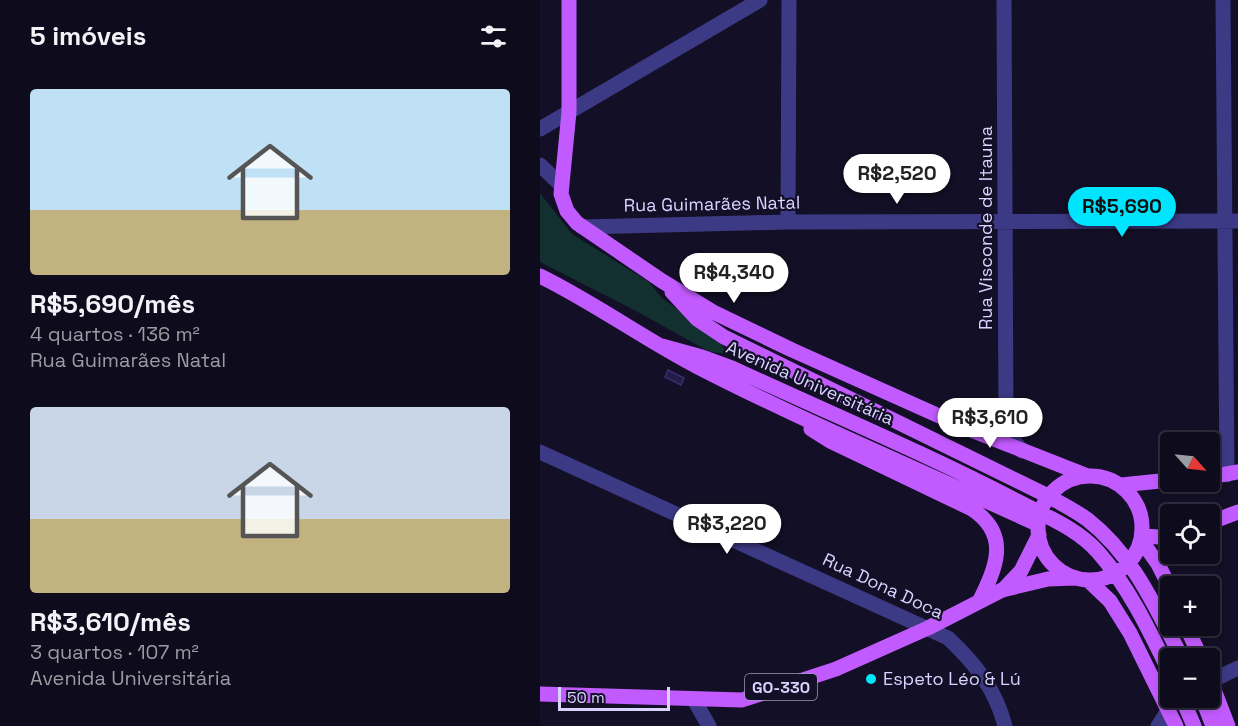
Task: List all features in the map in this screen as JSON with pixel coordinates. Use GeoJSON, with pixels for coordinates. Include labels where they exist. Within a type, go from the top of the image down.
{"type":"FeatureCollection","features":[{"type":"Feature","properties":{"kind":"main road"},"geometry":{"type":"LineString","coordinates":[[562,186],[569,112],[569,0]]}},
{"type":"Feature","properties":{"kind":"main road","name":"Avenida Universitária"},"geometry":{"type":"LineString","coordinates":[[562,186],[563,203],[567,211],[582,227],[713,312],[792,350],[1022,451],[1085,475]]}},
{"type":"Feature","properties":{"kind":"main road","name":"Avenida Universitária"},"geometry":{"type":"LineString","coordinates":[[540,276],[715,375],[1039,524]]}},
{"type":"Feature","properties":{"kind":"main road","name":"Avenida Universitária"},"geometry":{"type":"LineString","coordinates":[[662,281],[698,319],[724,337],[1044,494],[1088,520],[1118,549],[1143,582],[1177,648]]}},
{"type":"Feature","properties":{"kind":"main road","name":"Avenida Universitária"},"geometry":{"type":"LineString","coordinates":[[662,346],[732,368],[989,486],[1077,533],[1097,550],[1113,571],[1146,624],[1160,653]]}},
{"type":"Feature","properties":{"kind":"main road"},"geometry":{"type":"LineString","coordinates":[[775,403],[831,441],[980,514],[995,535],[998,554],[979,602]]}},
{"type":"Feature","properties":{"kind":"main road"},"geometry":{"type":"LineString","coordinates":[[1085,475],[1104,477],[1121,485],[1133,496],[1140,512],[1143,528],[1141,540],[1126,566],[1100,579],[1048,579],[1002,590],[1021,572],[1045,502],[1055,489],[1066,481],[1085,475]]}},
{"type":"Feature","properties":{"kind":"main road"},"geometry":{"type":"LineString","coordinates":[[1121,485],[1160,481]]}},
{"type":"Feature","properties":{"kind":"main road"},"geometry":{"type":"LineString","coordinates":[[1220,519],[1238,512]]}},
{"type":"Feature","properties":{"kind":"main road"},"geometry":{"type":"LineString","coordinates":[[1039,524],[1044,552],[1054,565],[1081,579],[1110,601],[1130,633],[1176,726]]}},
{"type":"Feature","properties":{"kind":"main road"},"geometry":{"type":"LineString","coordinates":[[1141,540],[1160,537]]}},
{"type":"Feature","properties":{"kind":"main road"},"geometry":{"type":"LineString","coordinates":[[1141,540],[1164,576]]}},
{"type":"Feature","properties":{"kind":"main road","name":"GO-330"},"geometry":{"type":"LineString","coordinates":[[540,694],[742,700],[836,669],[928,628],[1002,590]]}},
{"type":"Feature","properties":{"kind":"main road"},"geometry":{"type":"LineString","coordinates":[[1220,705],[1228,726]]}},
{"type":"Feature","properties":{"kind":"main road"},"geometry":{"type":"LineString","coordinates":[[1186,708],[1194,726]]}},
{"type":"Feature","properties":{"kind":"main road"},"geometry":{"type":"LineString","coordinates":[[1206,708],[1213,726]]}},
{"type":"Feature","properties":{"kind":"street"},"geometry":{"type":"LineString","coordinates":[[540,129],[760,0]]}},
{"type":"Feature","properties":{"kind":"street"},"geometry":{"type":"LineString","coordinates":[[788,222],[789,0]]}},
{"type":"Feature","properties":{"kind":"street","name":"Rua Visconde de Itauna"},"geometry":{"type":"LineString","coordinates":[[1004,0],[1006,422],[1010,436],[1022,451]]}},
{"type":"Feature","properties":{"kind":"street"},"geometry":{"type":"LineString","coordinates":[[1223,0],[1231,221],[1232,474]]}},
{"type":"Feature","properties":{"kind":"street"},"geometry":{"type":"LineString","coordinates":[[540,165],[562,186]]}},
{"type":"Feature","properties":{"kind":"street","name":"Rua Guimarães Natal"},"geometry":{"type":"LineString","coordinates":[[582,227],[788,222],[1231,221]]}},
{"type":"Feature","properties":{"kind":"street","name":"Rua Dona Doca"},"geometry":{"type":"LineString","coordinates":[[540,452],[948,638],[981,672],[999,705],[1005,726]]}},
{"type":"Feature","properties":{"kind":"street"},"geometry":{"type":"LineString","coordinates":[[1220,675],[1238,668]]}},
{"type":"Feature","properties":{"kind":"street"},"geometry":{"type":"LineString","coordinates":[[694,700],[709,726]]}},
{"type":"Feature","properties":{"kind":"street"},"geometry":{"type":"LineString","coordinates":[[1158,726],[1169,709]]}},
{"type":"Feature","properties":{"kind":"green space"},"geometry":{"type":"Polygon","coordinates":[[[540,193],[572,234],[649,282],[661,297],[718,340],[729,354],[710,352],[540,262],[540,193]]]}},
{"type":"Feature","properties":{"kind":"building"},"geometry":{"type":"Polygon","coordinates":[[[668,370],[684,378],[681,385],[665,377],[668,370]]]}},
{"type":"Feature","properties":{"kind":"place","name":"Espeto Léo & Lú"},"geometry":{"type":"Point","coordinates":[871,679]}}]}
